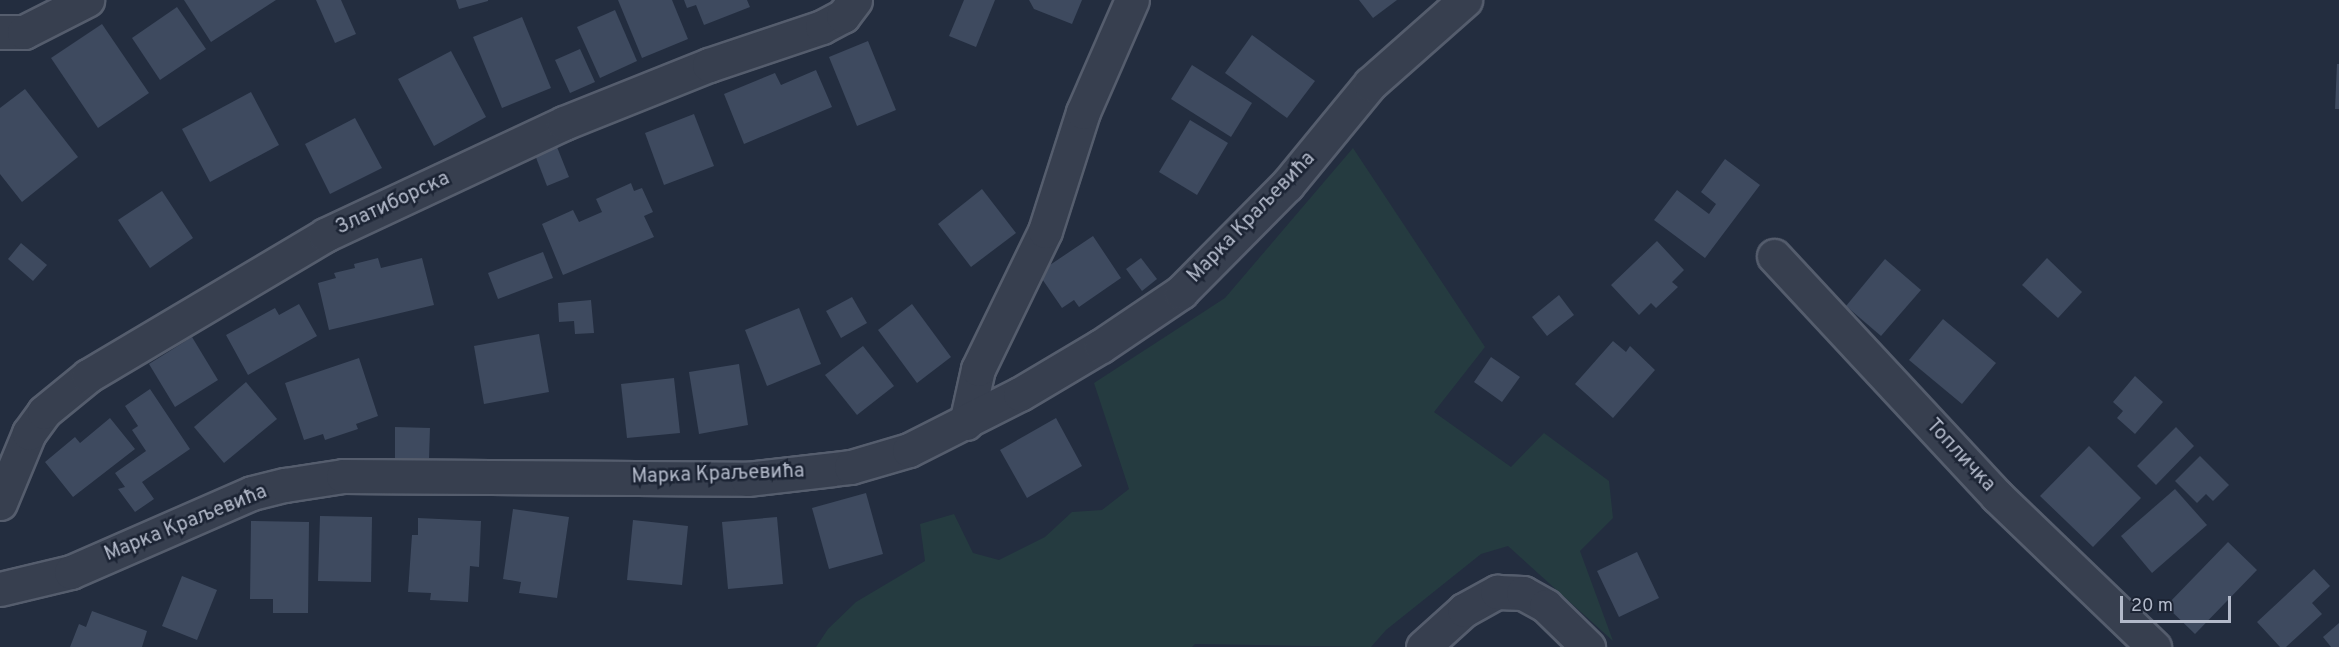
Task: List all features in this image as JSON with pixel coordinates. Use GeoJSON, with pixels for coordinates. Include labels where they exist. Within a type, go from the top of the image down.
{"type":"FeatureCollection","features":[{"type":"Feature","properties":{"kind":"street"},"geometry":{"type":"LineString","coordinates":[[0,32],[24,32],[87,0]]}},
{"type":"Feature","properties":{"kind":"street","name":"Златиборска"},"geometry":{"type":"LineString","coordinates":[[0,503],[29,433],[44,412],[88,376],[325,235],[564,123],[709,65],[822,27],[843,16],[855,0]]}},
{"type":"Feature","properties":{"kind":"street"},"geometry":{"type":"LineString","coordinates":[[966,423],[978,369],[1045,231],[1083,112],[1132,0]]}},
{"type":"Feature","properties":{"kind":"street","name":"Марка Краљевића"},"geometry":{"type":"LineString","coordinates":[[0,589],[71,572],[252,493],[285,485],[343,476],[747,479],[800,475],[879,459],[966,423],[1101,346],[1181,292],[1287,185],[1370,84],[1465,0]]}},
{"type":"Feature","properties":{"kind":"street","name":"Топличка"},"geometry":{"type":"LineString","coordinates":[[1774,256],[1997,496],[2154,647]]}},
{"type":"Feature","properties":{"kind":"street"},"geometry":{"type":"LineString","coordinates":[[1423,647],[1464,610],[1497,592],[1523,593],[1546,606],[1588,647]]}},
{"type":"Feature","properties":{"kind":"green space"},"geometry":{"type":"Polygon","coordinates":[[[1353,148],[1485,347],[1434,412],[1511,467],[1544,433],[1609,481],[1613,518],[1580,551],[1613,641],[1508,546],[1481,554],[1386,630],[1371,647],[1195,644],[1192,647],[816,647],[828,629],[856,602],[925,561],[920,524],[954,514],[973,553],[999,560],[1045,537],[1072,512],[1102,510],[1129,489],[1094,383],[1225,298],[1353,148]]]}},
{"type":"Feature","properties":{"kind":"building"},"geometry":{"type":"Polygon","coordinates":[[[184,0],[276,0],[211,42],[184,0]]]}},
{"type":"Feature","properties":{"kind":"building"},"geometry":{"type":"Polygon","coordinates":[[[316,0],[341,0],[356,34],[335,43],[316,0]]]}},
{"type":"Feature","properties":{"kind":"building"},"geometry":{"type":"Polygon","coordinates":[[[456,0],[488,0],[488,1],[459,9],[456,0]]]}},
{"type":"Feature","properties":{"kind":"building"},"geometry":{"type":"Polygon","coordinates":[[[618,0],[672,0],[688,39],[642,58],[618,0]]]}},
{"type":"Feature","properties":{"kind":"building"},"geometry":{"type":"Polygon","coordinates":[[[684,0],[747,0],[750,7],[704,25],[696,5],[687,8],[684,0]]]}},
{"type":"Feature","properties":{"kind":"building"},"geometry":{"type":"Polygon","coordinates":[[[964,0],[995,0],[976,47],[949,36],[964,0]]]}},
{"type":"Feature","properties":{"kind":"building"},"geometry":{"type":"Polygon","coordinates":[[[1029,0],[1082,0],[1072,24],[1034,9],[1029,0]]]}},
{"type":"Feature","properties":{"kind":"building"},"geometry":{"type":"Polygon","coordinates":[[[1359,0],[1397,0],[1373,18],[1359,0]]]}},
{"type":"Feature","properties":{"kind":"building"},"geometry":{"type":"Polygon","coordinates":[[[177,7],[206,49],[160,80],[132,38],[177,7]]]}},
{"type":"Feature","properties":{"kind":"building"},"geometry":{"type":"Polygon","coordinates":[[[615,10],[637,61],[600,78],[577,27],[615,10]]]}},
{"type":"Feature","properties":{"kind":"building"},"geometry":{"type":"Polygon","coordinates":[[[522,17],[551,88],[502,108],[473,37],[522,17]]]}},
{"type":"Feature","properties":{"kind":"building"},"geometry":{"type":"Polygon","coordinates":[[[102,24],[149,93],[98,128],[51,58],[102,24]]]}},
{"type":"Feature","properties":{"kind":"building"},"geometry":{"type":"Polygon","coordinates":[[[1252,35],[1315,81],[1287,118],[1225,73],[1252,35]]]}},
{"type":"Feature","properties":{"kind":"building"},"geometry":{"type":"Polygon","coordinates":[[[868,41],[896,110],[857,126],[829,57],[868,41]]]}},
{"type":"Feature","properties":{"kind":"building"},"geometry":{"type":"Polygon","coordinates":[[[580,49],[595,82],[570,93],[555,60],[580,49]]]}},
{"type":"Feature","properties":{"kind":"building"},"geometry":{"type":"Polygon","coordinates":[[[451,51],[486,117],[434,146],[398,79],[451,51]]]}},
{"type":"Feature","properties":{"kind":"building"},"geometry":{"type":"Polygon","coordinates":[[[2337,64],[2339,64],[2339,109],[2335,109],[2337,64]]]}},
{"type":"Feature","properties":{"kind":"building"},"geometry":{"type":"Polygon","coordinates":[[[1192,65],[1252,103],[1231,137],[1171,99],[1192,65]]]}},
{"type":"Feature","properties":{"kind":"building"},"geometry":{"type":"Polygon","coordinates":[[[816,70],[832,107],[744,144],[724,94],[775,73],[781,85],[816,70]]]}},
{"type":"Feature","properties":{"kind":"building"},"geometry":{"type":"Polygon","coordinates":[[[25,89],[78,157],[22,202],[0,174],[0,108],[25,89]]]}},
{"type":"Feature","properties":{"kind":"building"},"geometry":{"type":"Polygon","coordinates":[[[251,92],[279,145],[210,182],[182,129],[251,92]]]}},
{"type":"Feature","properties":{"kind":"building"},"geometry":{"type":"Polygon","coordinates":[[[694,114],[714,166],[664,185],[645,133],[694,114]]]}},
{"type":"Feature","properties":{"kind":"building"},"geometry":{"type":"Polygon","coordinates":[[[355,118],[382,168],[330,194],[305,144],[355,118]]]}},
{"type":"Feature","properties":{"kind":"building"},"geometry":{"type":"Polygon","coordinates":[[[1190,120],[1228,143],[1197,195],[1159,172],[1190,120]]]}},
{"type":"Feature","properties":{"kind":"building"},"geometry":{"type":"Polygon","coordinates":[[[557,147],[569,177],[547,186],[535,155],[557,147]]]}},
{"type":"Feature","properties":{"kind":"building"},"geometry":{"type":"Polygon","coordinates":[[[1725,159],[1760,185],[1705,258],[1654,220],[1677,190],[1709,214],[1716,204],[1701,192],[1725,159]]]}},
{"type":"Feature","properties":{"kind":"building"},"geometry":{"type":"Polygon","coordinates":[[[631,183],[634,191],[642,188],[653,212],[644,216],[654,237],[563,275],[542,224],[573,210],[579,222],[602,212],[596,199],[631,183]]]}},
{"type":"Feature","properties":{"kind":"building"},"geometry":{"type":"Polygon","coordinates":[[[982,189],[1016,233],[971,267],[938,224],[982,189]]]}},
{"type":"Feature","properties":{"kind":"building"},"geometry":{"type":"Polygon","coordinates":[[[162,191],[193,238],[150,268],[118,220],[162,191]]]}},
{"type":"Feature","properties":{"kind":"building"},"geometry":{"type":"Polygon","coordinates":[[[1093,236],[1121,278],[1079,307],[1074,300],[1062,308],[1038,273],[1093,236]]]}},
{"type":"Feature","properties":{"kind":"building"},"geometry":{"type":"Polygon","coordinates":[[[1657,241],[1684,270],[1672,282],[1678,287],[1656,308],[1651,303],[1639,315],[1611,285],[1657,241]]]}},
{"type":"Feature","properties":{"kind":"building"},"geometry":{"type":"Polygon","coordinates":[[[21,243],[47,265],[33,281],[8,259],[21,243]]]}},
{"type":"Feature","properties":{"kind":"building"},"geometry":{"type":"Polygon","coordinates":[[[543,252],[553,278],[498,299],[488,273],[543,252]]]}},
{"type":"Feature","properties":{"kind":"building"},"geometry":{"type":"Polygon","coordinates":[[[378,258],[381,268],[422,258],[434,305],[329,330],[318,283],[336,278],[334,273],[355,268],[354,264],[378,258]]]}},
{"type":"Feature","properties":{"kind":"building"},"geometry":{"type":"Polygon","coordinates":[[[1141,258],[1157,279],[1142,291],[1126,269],[1141,258]]]}},
{"type":"Feature","properties":{"kind":"building"},"geometry":{"type":"Polygon","coordinates":[[[2047,258],[2082,292],[2058,318],[2022,285],[2047,258]]]}},
{"type":"Feature","properties":{"kind":"building"},"geometry":{"type":"Polygon","coordinates":[[[1885,259],[1921,290],[1881,336],[1846,306],[1885,259]]]}},
{"type":"Feature","properties":{"kind":"building"},"geometry":{"type":"Polygon","coordinates":[[[1559,295],[1574,315],[1547,336],[1532,317],[1559,295]]]}},
{"type":"Feature","properties":{"kind":"building"},"geometry":{"type":"Polygon","coordinates":[[[852,297],[867,323],[841,338],[826,311],[852,297]]]}},
{"type":"Feature","properties":{"kind":"building"},"geometry":{"type":"Polygon","coordinates":[[[591,300],[594,333],[575,334],[574,321],[559,322],[558,303],[591,300]]]}},
{"type":"Feature","properties":{"kind":"building"},"geometry":{"type":"Polygon","coordinates":[[[299,304],[317,336],[248,375],[226,335],[275,308],[279,315],[299,304]]]}},
{"type":"Feature","properties":{"kind":"building"},"geometry":{"type":"Polygon","coordinates":[[[912,304],[951,357],[917,383],[878,330],[912,304]]]}},
{"type":"Feature","properties":{"kind":"building"},"geometry":{"type":"Polygon","coordinates":[[[799,308],[821,364],[767,386],[745,330],[799,308]]]}},
{"type":"Feature","properties":{"kind":"building"},"geometry":{"type":"Polygon","coordinates":[[[1943,319],[1996,363],[1962,404],[1909,360],[1943,319]]]}},
{"type":"Feature","properties":{"kind":"building"},"geometry":{"type":"Polygon","coordinates":[[[539,334],[549,392],[484,404],[474,346],[539,334]]]}},
{"type":"Feature","properties":{"kind":"building"},"geometry":{"type":"Polygon","coordinates":[[[192,337],[218,380],[175,407],[149,364],[192,337]]]}},
{"type":"Feature","properties":{"kind":"building"},"geometry":{"type":"Polygon","coordinates":[[[1613,341],[1626,352],[1630,346],[1655,370],[1613,418],[1575,384],[1613,341]]]}},
{"type":"Feature","properties":{"kind":"building"},"geometry":{"type":"Polygon","coordinates":[[[863,346],[894,386],[857,415],[825,375],[863,346]]]}},
{"type":"Feature","properties":{"kind":"building"},"geometry":{"type":"Polygon","coordinates":[[[1491,357],[1520,377],[1502,402],[1474,382],[1491,357]]]}},
{"type":"Feature","properties":{"kind":"building"},"geometry":{"type":"Polygon","coordinates":[[[359,358],[378,416],[356,424],[358,429],[325,440],[323,434],[304,440],[285,383],[359,358]]]}},
{"type":"Feature","properties":{"kind":"building"},"geometry":{"type":"Polygon","coordinates":[[[739,364],[748,425],[699,434],[689,372],[739,364]]]}},
{"type":"Feature","properties":{"kind":"building"},"geometry":{"type":"Polygon","coordinates":[[[2135,376],[2163,402],[2135,434],[2117,418],[2123,411],[2113,402],[2135,376]]]}},
{"type":"Feature","properties":{"kind":"building"},"geometry":{"type":"Polygon","coordinates":[[[674,378],[680,433],[627,438],[621,384],[674,378]]]}},
{"type":"Feature","properties":{"kind":"building"},"geometry":{"type":"Polygon","coordinates":[[[246,382],[277,419],[224,463],[194,427],[246,382]]]}},
{"type":"Feature","properties":{"kind":"building"},"geometry":{"type":"Polygon","coordinates":[[[150,389],[190,449],[142,482],[154,499],[135,512],[118,489],[125,487],[115,473],[146,451],[132,430],[138,426],[125,406],[150,389]]]}},
{"type":"Feature","properties":{"kind":"building"},"geometry":{"type":"Polygon","coordinates":[[[110,418],[135,449],[73,497],[45,462],[75,437],[80,443],[110,418]]]}},
{"type":"Feature","properties":{"kind":"building"},"geometry":{"type":"Polygon","coordinates":[[[1056,418],[1082,466],[1027,498],[1000,450],[1056,418]]]}},
{"type":"Feature","properties":{"kind":"building"},"geometry":{"type":"Polygon","coordinates":[[[395,427],[430,428],[429,458],[395,458],[395,427]]]}},
{"type":"Feature","properties":{"kind":"building"},"geometry":{"type":"Polygon","coordinates":[[[2176,427],[2194,446],[2156,485],[2137,466],[2176,427]]]}},
{"type":"Feature","properties":{"kind":"building"},"geometry":{"type":"Polygon","coordinates":[[[2089,446],[2141,498],[2093,547],[2040,496],[2089,446]]]}},
{"type":"Feature","properties":{"kind":"building"},"geometry":{"type":"Polygon","coordinates":[[[2200,456],[2229,485],[2213,501],[2206,494],[2197,503],[2175,481],[2200,456]]]}},
{"type":"Feature","properties":{"kind":"building"},"geometry":{"type":"Polygon","coordinates":[[[2175,489],[2207,525],[2152,573],[2121,536],[2175,489]]]}},
{"type":"Feature","properties":{"kind":"building"},"geometry":{"type":"Polygon","coordinates":[[[866,493],[883,554],[829,569],[812,508],[866,493]]]}},
{"type":"Feature","properties":{"kind":"building"},"geometry":{"type":"Polygon","coordinates":[[[513,509],[569,517],[557,598],[519,593],[521,582],[503,579],[513,509]]]}},
{"type":"Feature","properties":{"kind":"building"},"geometry":{"type":"Polygon","coordinates":[[[320,516],[372,517],[371,582],[318,581],[320,516]]]}},
{"type":"Feature","properties":{"kind":"building"},"geometry":{"type":"Polygon","coordinates":[[[777,517],[783,584],[728,589],[722,522],[777,517]]]}},
{"type":"Feature","properties":{"kind":"building"},"geometry":{"type":"Polygon","coordinates":[[[418,518],[481,521],[479,567],[470,566],[468,602],[430,600],[431,593],[408,592],[412,535],[418,535],[418,518]]]}},
{"type":"Feature","properties":{"kind":"building"},"geometry":{"type":"Polygon","coordinates":[[[633,520],[688,526],[682,585],[627,580],[633,520]]]}},
{"type":"Feature","properties":{"kind":"building"},"geometry":{"type":"Polygon","coordinates":[[[251,521],[309,522],[308,613],[273,613],[273,599],[250,599],[251,521]]]}},
{"type":"Feature","properties":{"kind":"building"},"geometry":{"type":"Polygon","coordinates":[[[2228,542],[2257,570],[2195,634],[2166,606],[2228,542]]]}},
{"type":"Feature","properties":{"kind":"building"},"geometry":{"type":"Polygon","coordinates":[[[1637,552],[1659,598],[1619,617],[1597,571],[1637,552]]]}},
{"type":"Feature","properties":{"kind":"building"},"geometry":{"type":"Polygon","coordinates":[[[2314,569],[2330,586],[2312,603],[2322,614],[2286,647],[2280,647],[2257,622],[2314,569]]]}},
{"type":"Feature","properties":{"kind":"building"},"geometry":{"type":"Polygon","coordinates":[[[182,576],[217,590],[197,640],[162,626],[182,576]]]}},
{"type":"Feature","properties":{"kind":"building"},"geometry":{"type":"Polygon","coordinates":[[[92,611],[147,631],[142,647],[70,647],[79,624],[86,627],[92,611]]]}},
{"type":"Feature","properties":{"kind":"building"},"geometry":{"type":"Polygon","coordinates":[[[2339,623],[2339,647],[2331,647],[2323,637],[2339,623]]]}}]}
